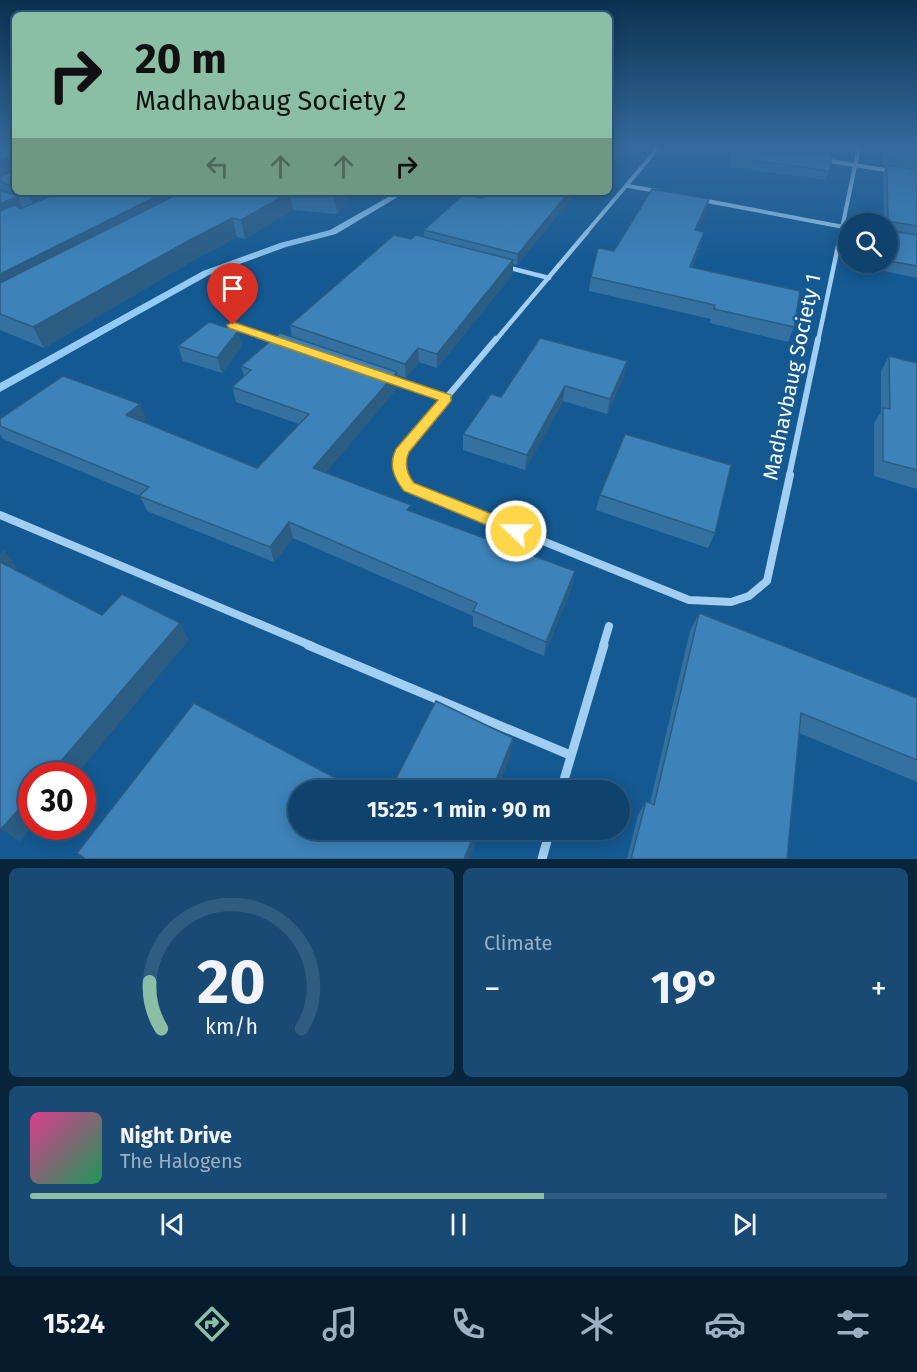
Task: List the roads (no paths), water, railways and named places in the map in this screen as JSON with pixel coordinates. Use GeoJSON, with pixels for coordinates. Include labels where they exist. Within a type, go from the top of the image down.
{"type":"FeatureCollection","features":[{"type":"Feature","properties":{"kind":"street"},"geometry":{"type":"LineString","coordinates":[[379,375],[447,398],[627,187]]}},
{"type":"Feature","properties":{"kind":"street"},"geometry":{"type":"LineString","coordinates":[[635,187],[664,192]]}},
{"type":"Feature","properties":{"kind":"street","name":"Madhavbaug Society 1"},"geometry":{"type":"LineString","coordinates":[[843,213],[849,187]]}},
{"type":"Feature","properties":{"kind":"street"},"geometry":{"type":"LineString","coordinates":[[699,199],[838,226]]}},
{"type":"Feature","properties":{"kind":"street","name":"Madhavbaug Society 1"},"geometry":{"type":"LineString","coordinates":[[447,398],[403,449],[399,458],[401,477],[409,487],[689,600],[717,604],[740,602],[756,593],[767,581],[838,236]]}},
{"type":"Feature","properties":{"kind":"street"},"geometry":{"type":"LineString","coordinates":[[495,264],[549,278]]}},
{"type":"Feature","properties":{"kind":"street"},"geometry":{"type":"LineString","coordinates":[[233,325],[289,345]]}},
{"type":"Feature","properties":{"kind":"street"},"geometry":{"type":"LineString","coordinates":[[0,515],[570,755]]}},
{"type":"Feature","properties":{"kind":"street"},"geometry":{"type":"LineString","coordinates":[[564,780],[609,626]]}},
{"type":"Feature","properties":{"kind":"street"},"geometry":{"type":"LineString","coordinates":[[542,859],[547,840]]}},
{"type":"Feature","properties":{"kind":"waterway"},"geometry":{"type":"LineString","coordinates":[[0,388],[206,273],[283,245],[333,232],[397,195]]}}]}
